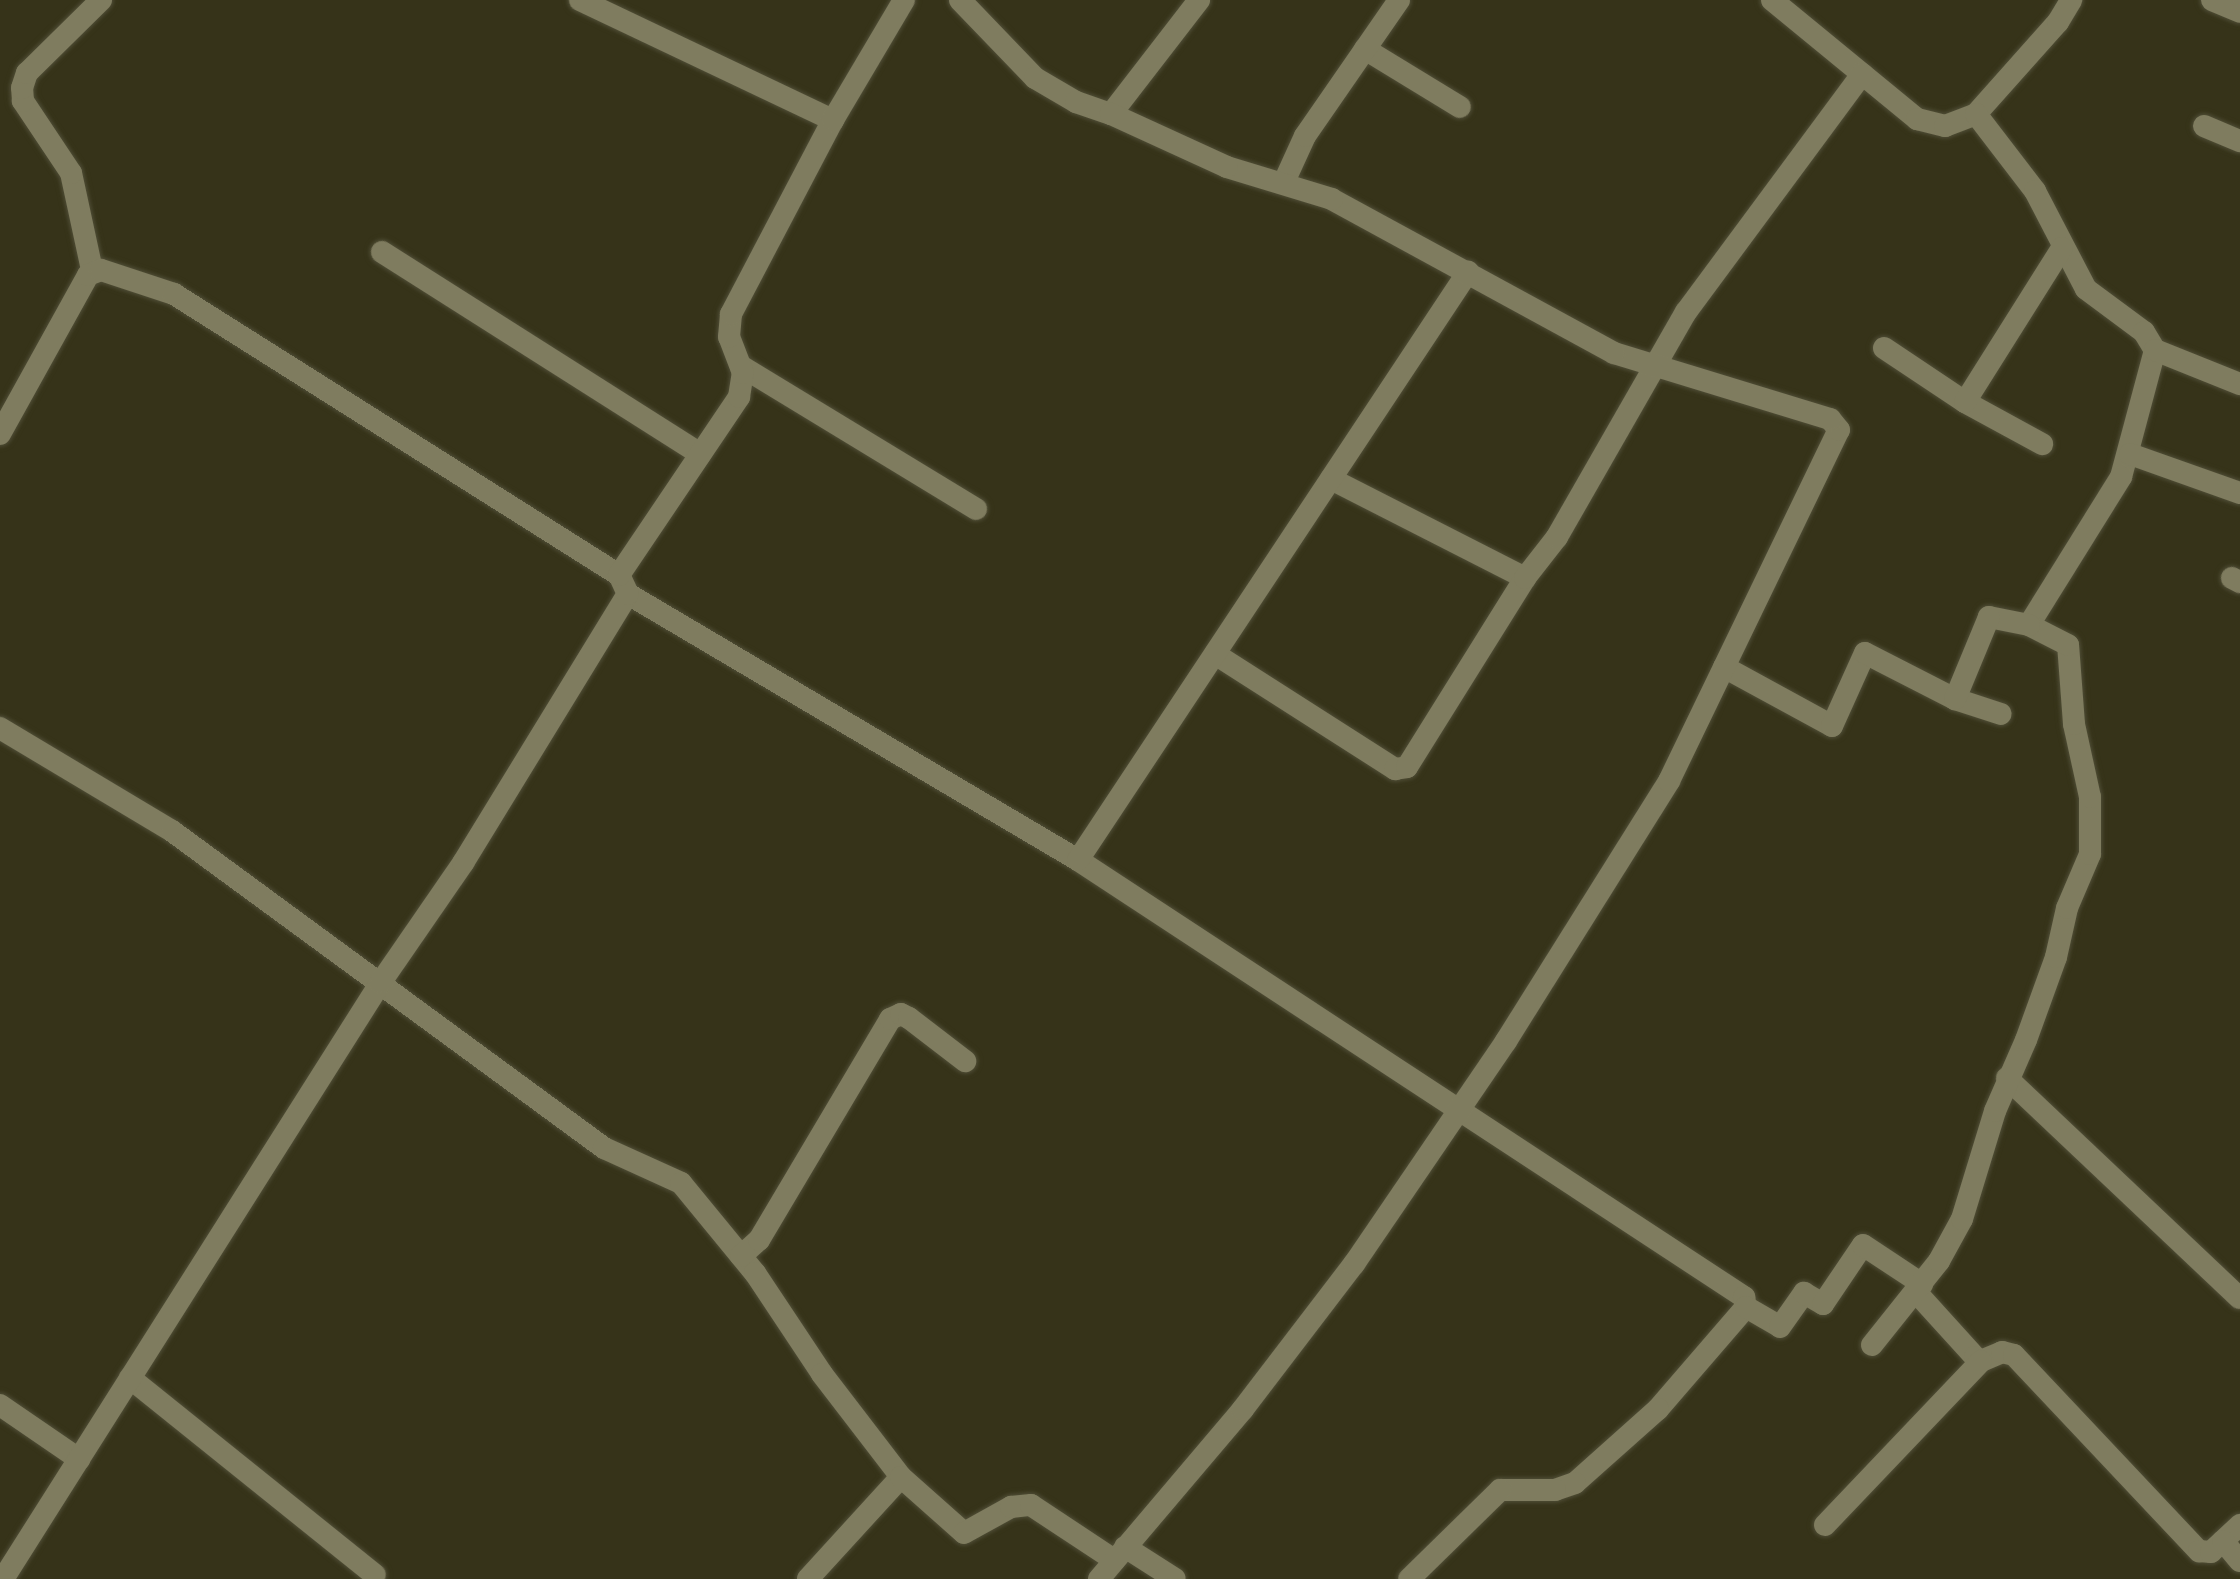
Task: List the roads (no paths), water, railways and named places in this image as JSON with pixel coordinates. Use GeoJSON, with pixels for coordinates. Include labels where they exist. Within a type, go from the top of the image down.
{"type":"FeatureCollection","features":[{"type":"Feature","properties":{"kind":"street"},"geometry":{"type":"LineString","coordinates":[[0,434],[92,270],[71,174],[23,102],[22,88],[26,73],[101,0]]}},
{"type":"Feature","properties":{"kind":"street"},"geometry":{"type":"LineString","coordinates":[[580,0],[833,120]]}},
{"type":"Feature","properties":{"kind":"street"},"geometry":{"type":"LineString","coordinates":[[3,1579],[381,982],[463,863],[700,454],[739,396],[741,366],[729,337],[732,314],[833,120],[904,0]]}},
{"type":"Feature","properties":{"kind":"street"},"geometry":{"type":"LineString","coordinates":[[960,0],[1035,78],[1076,102],[1227,167],[1332,200],[1601,346],[1830,419],[1839,430],[1669,781],[1459,1110],[1354,1264],[1243,1409],[1099,1579]]}},
{"type":"Feature","properties":{"kind":"street"},"geometry":{"type":"LineString","coordinates":[[1111,114],[1200,0]]}},
{"type":"Feature","properties":{"kind":"street"},"geometry":{"type":"LineString","coordinates":[[1284,182],[1305,136],[1399,0]]}},
{"type":"Feature","properties":{"kind":"street"},"geometry":{"type":"LineString","coordinates":[[1772,0],[1930,125],[1960,124],[1976,114],[2058,22],[2071,0]]}},
{"type":"Feature","properties":{"kind":"street"},"geometry":{"type":"LineString","coordinates":[[2212,0],[2240,12]]}},
{"type":"Feature","properties":{"kind":"street"},"geometry":{"type":"LineString","coordinates":[[1365,48],[1460,107]]}},
{"type":"Feature","properties":{"kind":"street"},"geometry":{"type":"LineString","coordinates":[[1215,654],[1402,770],[1525,578],[1557,537],[1686,312],[1862,74]]}},
{"type":"Feature","properties":{"kind":"street"},"geometry":{"type":"LineString","coordinates":[[1976,114],[2035,191],[2086,289],[2144,332],[2155,350],[2240,384]]}},
{"type":"Feature","properties":{"kind":"street"},"geometry":{"type":"LineString","coordinates":[[2204,126],[2240,141]]}},
{"type":"Feature","properties":{"kind":"street"},"geometry":{"type":"LineString","coordinates":[[1965,402],[2062,248]]}},
{"type":"Feature","properties":{"kind":"street"},"geometry":{"type":"LineString","coordinates":[[382,252],[700,454]]}},
{"type":"Feature","properties":{"kind":"street"},"geometry":{"type":"LineString","coordinates":[[92,270],[174,294],[624,585],[1078,860],[1744,1297],[1746,1307],[1780,1327],[1804,1293],[1823,1304],[1863,1245],[1919,1288],[1981,1361]]}},
{"type":"Feature","properties":{"kind":"street"},"geometry":{"type":"LineString","coordinates":[[1078,860],[1468,272]]}},
{"type":"Feature","properties":{"kind":"street"},"geometry":{"type":"LineString","coordinates":[[1884,348],[1965,402],[2042,444]]}},
{"type":"Feature","properties":{"kind":"street"},"geometry":{"type":"LineString","coordinates":[[2030,626],[2107,504],[2130,454],[2155,350]]}},
{"type":"Feature","properties":{"kind":"street"},"geometry":{"type":"LineString","coordinates":[[741,366],[976,509]]}},
{"type":"Feature","properties":{"kind":"street"},"geometry":{"type":"LineString","coordinates":[[2130,454],[2240,493]]}},
{"type":"Feature","properties":{"kind":"street"},"geometry":{"type":"LineString","coordinates":[[1331,479],[1525,578]]}},
{"type":"Feature","properties":{"kind":"street"},"geometry":{"type":"LineString","coordinates":[[1872,1345],[1919,1288],[1962,1218],[2007,1078],[2026,1040],[2056,956],[2066,908],[2090,854],[2090,797],[2074,724],[2068,645],[2030,626],[1989,616],[1955,699]]}},
{"type":"Feature","properties":{"kind":"street"},"geometry":{"type":"LineString","coordinates":[[1724,667],[1832,726],[1865,653],[1955,699],[2001,714]]}},
{"type":"Feature","properties":{"kind":"street"},"geometry":{"type":"LineString","coordinates":[[0,728],[172,832],[604,1148],[682,1183],[741,1256],[901,1477],[964,1533],[1012,1507],[1031,1505],[1175,1579]]}},
{"type":"Feature","properties":{"kind":"street"},"geometry":{"type":"LineString","coordinates":[[741,1256],[759,1240],[890,1018],[909,1018],[965,1061]]}},
{"type":"Feature","properties":{"kind":"street"},"geometry":{"type":"LineString","coordinates":[[2007,1078],[2240,1298]]}},
{"type":"Feature","properties":{"kind":"street"},"geometry":{"type":"LineString","coordinates":[[1409,1579],[1500,1490],[1555,1490],[1574,1483],[1658,1409],[1746,1307]]}},
{"type":"Feature","properties":{"kind":"street"},"geometry":{"type":"LineString","coordinates":[[1824,1524],[1981,1361],[2002,1352],[2014,1355],[2199,1551],[2211,1552],[2240,1524]]}},
{"type":"Feature","properties":{"kind":"street"},"geometry":{"type":"LineString","coordinates":[[130,1378],[375,1575]]}},
{"type":"Feature","properties":{"kind":"street"},"geometry":{"type":"LineString","coordinates":[[0,1405],[79,1459]]}},
{"type":"Feature","properties":{"kind":"street"},"geometry":{"type":"LineString","coordinates":[[808,1579],[901,1477]]}},
{"type":"Feature","properties":{"kind":"street"},"geometry":{"type":"LineString","coordinates":[[2222,1541],[2240,1562]]}}]}
